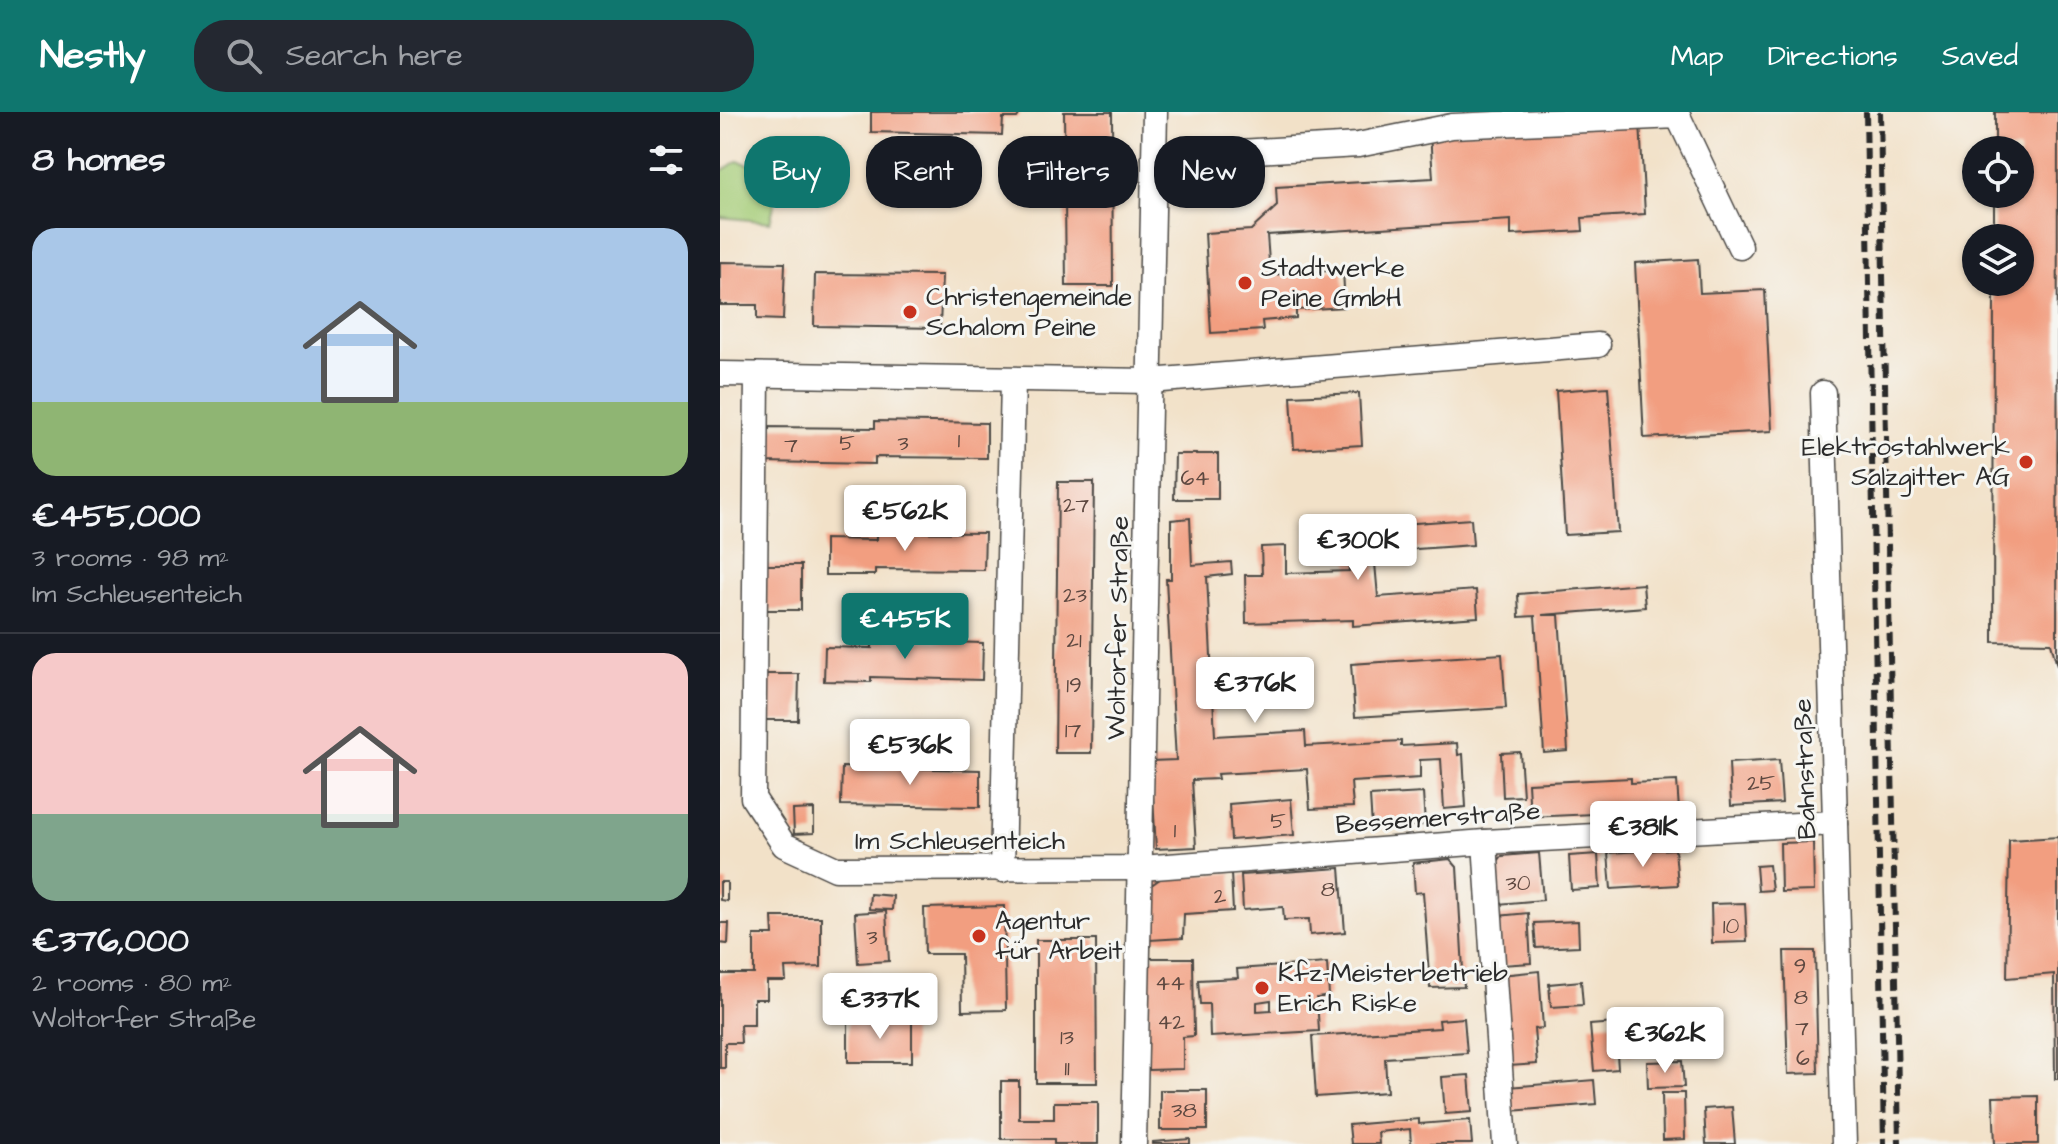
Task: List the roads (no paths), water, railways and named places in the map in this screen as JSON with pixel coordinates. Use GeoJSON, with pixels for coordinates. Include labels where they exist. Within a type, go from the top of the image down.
{"type":"FeatureCollection","features":[{"type":"Feature","properties":{"kind":"street","name":"Woltorfer Straße"},"geometry":{"type":"LineString","coordinates":[[1154,136],[1155,112]]}},
{"type":"Feature","properties":{"kind":"street"},"geometry":{"type":"LineString","coordinates":[[1265,150],[1358,145],[1452,126],[1678,116],[1740,247]]}},
{"type":"Feature","properties":{"kind":"street","name":"Woltorfer Straße"},"geometry":{"type":"LineString","coordinates":[[1134,1144],[1154,157]]}},
{"type":"Feature","properties":{"kind":"street"},"geometry":{"type":"LineString","coordinates":[[720,374],[1150,381],[1598,345]]}},
{"type":"Feature","properties":{"kind":"street","name":"Im Schleusenteich"},"geometry":{"type":"LineString","coordinates":[[757,375],[753,798],[784,845],[836,869],[1141,868]]}},
{"type":"Feature","properties":{"kind":"street"},"geometry":{"type":"LineString","coordinates":[[1002,870],[1013,380]]}},
{"type":"Feature","properties":{"kind":"street","name":"Bahnstraße"},"geometry":{"type":"LineString","coordinates":[[1823,393],[1844,1144]]}},
{"type":"Feature","properties":{"kind":"street","name":"Bessemerstraße"},"geometry":{"type":"LineString","coordinates":[[1141,868],[1485,842],[1835,823]]}},
{"type":"Feature","properties":{"kind":"street"},"geometry":{"type":"LineString","coordinates":[[1485,842],[1505,1144]]}},
{"type":"Feature","properties":{"kind":"railway"},"geometry":{"type":"LineString","coordinates":[[1866,112],[1884,1144]]}},
{"type":"Feature","properties":{"kind":"railway"},"geometry":{"type":"LineString","coordinates":[[1880,112],[1899,1144]]}},
{"type":"Feature","properties":{"kind":"place","name":"Stadtwerke Peine GmbH"},"geometry":{"type":"Point","coordinates":[1245,283]}},
{"type":"Feature","properties":{"kind":"place","name":"Christengemeinde Schalom Peine"},"geometry":{"type":"Point","coordinates":[910,312]}},
{"type":"Feature","properties":{"kind":"place","name":"Elektrostahlwerk Salzgitter AG"},"geometry":{"type":"Point","coordinates":[2026,462]}},
{"type":"Feature","properties":{"kind":"place","name":"Agentur für Arbeit"},"geometry":{"type":"Point","coordinates":[979,936]}},
{"type":"Feature","properties":{"kind":"place","name":"Kfz-Meisterbetrieb Erich Riske"},"geometry":{"type":"Point","coordinates":[1262,988]}}]}
